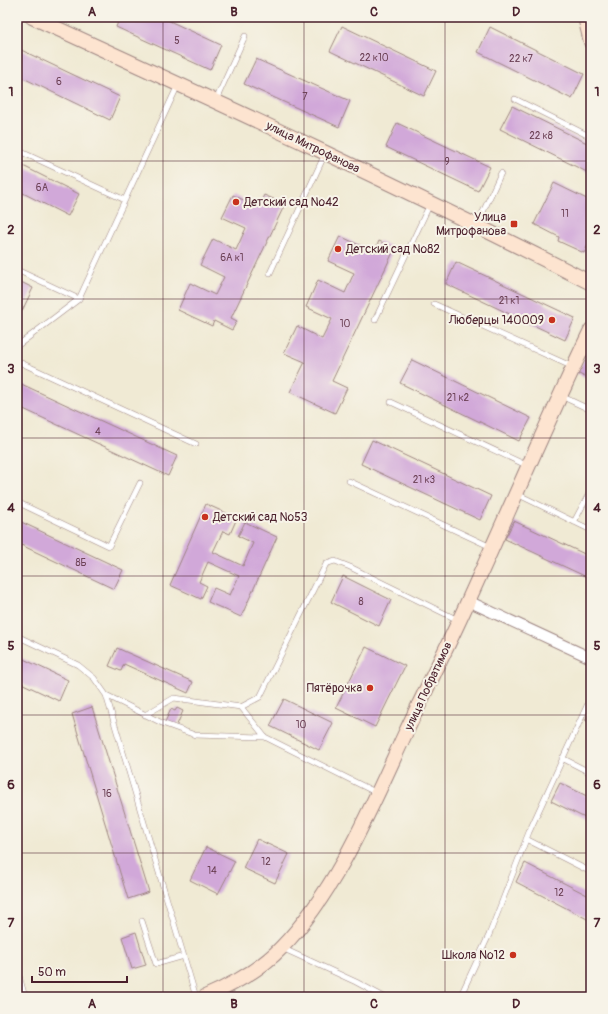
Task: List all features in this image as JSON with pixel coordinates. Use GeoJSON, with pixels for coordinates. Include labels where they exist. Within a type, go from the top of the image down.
{"type":"FeatureCollection","features":[{"type":"Feature","properties":{"kind":"street","name":"улица Митрофанова"},"geometry":{"type":"LineString","coordinates":[[32,17],[215,100],[430,203],[591,283]]}},
{"type":"Feature","properties":{"kind":"street"},"geometry":{"type":"LineString","coordinates":[[585,17],[591,42]]}},
{"type":"Feature","properties":{"kind":"street","name":"улица Побратимов"},"geometry":{"type":"LineString","coordinates":[[206,997],[242,977],[282,948],[334,879],[377,793],[468,601],[560,395],[591,330]]}},
{"type":"Feature","properties":{"kind":"street"},"geometry":{"type":"LineString","coordinates":[[468,601],[591,658]]}},
{"type":"Feature","properties":{"kind":"lane"},"geometry":{"type":"LineString","coordinates":[[215,100],[246,36]]}},
{"type":"Feature","properties":{"kind":"lane"},"geometry":{"type":"LineString","coordinates":[[17,346],[79,299],[178,84]]}},
{"type":"Feature","properties":{"kind":"lane"},"geometry":{"type":"LineString","coordinates":[[514,99],[591,137]]}},
{"type":"Feature","properties":{"kind":"lane"},"geometry":{"type":"LineString","coordinates":[[17,150],[125,200]]}},
{"type":"Feature","properties":{"kind":"lane"},"geometry":{"type":"LineString","coordinates":[[270,272],[326,153]]}},
{"type":"Feature","properties":{"kind":"lane"},"geometry":{"type":"LineString","coordinates":[[477,226],[501,173]]}},
{"type":"Feature","properties":{"kind":"lane"},"geometry":{"type":"LineString","coordinates":[[375,320],[430,203]]}},
{"type":"Feature","properties":{"kind":"lane"},"geometry":{"type":"LineString","coordinates":[[17,270],[79,299]]}},
{"type":"Feature","properties":{"kind":"lane"},"geometry":{"type":"LineString","coordinates":[[434,304],[573,367]]}},
{"type":"Feature","properties":{"kind":"lane"},"geometry":{"type":"LineString","coordinates":[[17,361],[196,444]]}},
{"type":"Feature","properties":{"kind":"lane"},"geometry":{"type":"LineString","coordinates":[[560,395],[591,410]]}},
{"type":"Feature","properties":{"kind":"lane"},"geometry":{"type":"LineString","coordinates":[[391,402],[528,466]]}},
{"type":"Feature","properties":{"kind":"lane"},"geometry":{"type":"LineString","coordinates":[[348,481],[492,548]]}},
{"type":"Feature","properties":{"kind":"lane"},"geometry":{"type":"LineString","coordinates":[[17,502],[109,546],[140,483]]}},
{"type":"Feature","properties":{"kind":"lane"},"geometry":{"type":"LineString","coordinates":[[574,522],[591,490]]}},
{"type":"Feature","properties":{"kind":"lane"},"geometry":{"type":"LineString","coordinates":[[516,493],[591,530]]}},
{"type":"Feature","properties":{"kind":"lane"},"geometry":{"type":"LineString","coordinates":[[145,715],[174,698],[241,707],[260,697],[326,564],[334,561],[350,567],[459,620]]}},
{"type":"Feature","properties":{"kind":"lane"},"geometry":{"type":"LineString","coordinates":[[17,636],[78,665],[94,678],[106,695],[196,997]]}},
{"type":"Feature","properties":{"kind":"lane"},"geometry":{"type":"LineString","coordinates":[[106,695],[162,723],[195,735],[265,737]]}},
{"type":"Feature","properties":{"kind":"lane"},"geometry":{"type":"LineString","coordinates":[[460,997],[489,935],[526,839],[591,697]]}},
{"type":"Feature","properties":{"kind":"lane"},"geometry":{"type":"LineString","coordinates":[[241,707],[265,737],[377,793]]}},
{"type":"Feature","properties":{"kind":"lane"},"geometry":{"type":"LineString","coordinates":[[562,758],[591,773]]}},
{"type":"Feature","properties":{"kind":"lane"},"geometry":{"type":"LineString","coordinates":[[526,839],[591,872]]}},
{"type":"Feature","properties":{"kind":"lane"},"geometry":{"type":"LineString","coordinates":[[142,921],[156,964],[184,956]]}},
{"type":"Feature","properties":{"kind":"lane"},"geometry":{"type":"LineString","coordinates":[[282,948],[383,996]]}},
{"type":"Feature","properties":{"kind":"lane"},"geometry":{"type":"LineString","coordinates":[[17,969],[26,997]]}},
{"type":"Feature","properties":{"kind":"building"},"geometry":{"type":"Polygon","coordinates":[[[120,17],[161,17],[221,45],[210,70],[116,27],[120,17]]]}},
{"type":"Feature","properties":{"kind":"building"},"geometry":{"type":"Polygon","coordinates":[[[342,26],[436,71],[424,96],[330,51],[342,26]]]}},
{"type":"Feature","properties":{"kind":"building"},"geometry":{"type":"Polygon","coordinates":[[[490,27],[584,74],[572,99],[478,52],[490,27]]]}},
{"type":"Feature","properties":{"kind":"building"},"geometry":{"type":"Polygon","coordinates":[[[17,48],[120,97],[110,120],[17,75],[17,48]]]}},
{"type":"Feature","properties":{"kind":"building"},"geometry":{"type":"Polygon","coordinates":[[[256,59],[350,101],[339,127],[244,84],[256,59]]]}},
{"type":"Feature","properties":{"kind":"building"},"geometry":{"type":"Polygon","coordinates":[[[512,106],[591,145],[591,174],[500,129],[512,106]]]}},
{"type":"Feature","properties":{"kind":"building"},"geometry":{"type":"Polygon","coordinates":[[[397,123],[490,167],[478,191],[386,147],[397,123]]]}},
{"type":"Feature","properties":{"kind":"building"},"geometry":{"type":"Polygon","coordinates":[[[17,163],[79,194],[68,216],[17,190],[17,163]]]}},
{"type":"Feature","properties":{"kind":"building"},"geometry":{"type":"Polygon","coordinates":[[[554,183],[591,201],[591,239],[584,253],[558,241],[559,237],[534,224],[554,183]]]}},
{"type":"Feature","properties":{"kind":"building"},"geometry":{"type":"Polygon","coordinates":[[[233,195],[258,207],[264,195],[285,204],[231,318],[237,321],[232,330],[214,321],[212,326],[178,310],[190,283],[215,295],[224,277],[200,265],[213,239],[236,250],[246,228],[222,217],[233,195]]]}},
{"type":"Feature","properties":{"kind":"building"},"geometry":{"type":"Polygon","coordinates":[[[340,236],[374,252],[379,241],[395,248],[332,381],[347,388],[335,413],[290,392],[305,362],[284,353],[297,326],[322,339],[332,319],[306,307],[318,280],[345,293],[354,273],[328,261],[340,236]]]}},
{"type":"Feature","properties":{"kind":"building"},"geometry":{"type":"Polygon","coordinates":[[[456,262],[575,318],[565,340],[446,284],[456,262]]]}},
{"type":"Feature","properties":{"kind":"building"},"geometry":{"type":"Polygon","coordinates":[[[17,280],[33,288],[22,311],[17,309],[17,280]]]}},
{"type":"Feature","properties":{"kind":"building"},"geometry":{"type":"Polygon","coordinates":[[[586,356],[591,359],[591,380],[577,373],[586,356]]]}},
{"type":"Feature","properties":{"kind":"building"},"geometry":{"type":"Polygon","coordinates":[[[412,360],[531,418],[519,441],[400,383],[412,360]]]}},
{"type":"Feature","properties":{"kind":"building"},"geometry":{"type":"Polygon","coordinates":[[[17,382],[177,456],[168,476],[17,406],[17,382]]]}},
{"type":"Feature","properties":{"kind":"building"},"geometry":{"type":"Polygon","coordinates":[[[372,440],[491,496],[480,520],[361,464],[372,440]]]}},
{"type":"Feature","properties":{"kind":"building"},"geometry":{"type":"Polygon","coordinates":[[[206,504],[237,518],[230,534],[223,531],[213,552],[243,566],[253,543],[238,536],[245,522],[277,537],[241,617],[208,602],[214,588],[230,595],[239,576],[208,562],[199,582],[207,586],[201,599],[170,585],[206,504]]]}},
{"type":"Feature","properties":{"kind":"building"},"geometry":{"type":"Polygon","coordinates":[[[17,520],[123,570],[114,589],[17,543],[17,520]]]}},
{"type":"Feature","properties":{"kind":"building"},"geometry":{"type":"Polygon","coordinates":[[[514,521],[591,557],[591,579],[505,539],[514,521]]]}},
{"type":"Feature","properties":{"kind":"building"},"geometry":{"type":"Polygon","coordinates":[[[343,576],[391,600],[379,626],[331,602],[343,576]]]}},
{"type":"Feature","properties":{"kind":"building"},"geometry":{"type":"Polygon","coordinates":[[[366,647],[405,666],[375,727],[336,708],[366,647]]]}},
{"type":"Feature","properties":{"kind":"building"},"geometry":{"type":"Polygon","coordinates":[[[117,648],[193,682],[188,693],[124,664],[121,671],[109,666],[117,648]]]}},
{"type":"Feature","properties":{"kind":"building"},"geometry":{"type":"Polygon","coordinates":[[[17,656],[68,680],[59,701],[17,681],[17,656]]]}},
{"type":"Feature","properties":{"kind":"building"},"geometry":{"type":"Polygon","coordinates":[[[284,699],[333,723],[319,750],[270,726],[284,699]]]}},
{"type":"Feature","properties":{"kind":"building"},"geometry":{"type":"Polygon","coordinates":[[[92,707],[149,892],[128,899],[72,714],[92,707]]]}},
{"type":"Feature","properties":{"kind":"building"},"geometry":{"type":"Polygon","coordinates":[[[177,708],[183,711],[176,727],[165,722],[171,709],[175,711],[177,708]]]}},
{"type":"Feature","properties":{"kind":"building"},"geometry":{"type":"Polygon","coordinates":[[[591,709],[591,723],[585,720],[591,709]]]}},
{"type":"Feature","properties":{"kind":"building"},"geometry":{"type":"Polygon","coordinates":[[[560,783],[591,798],[591,821],[551,801],[560,783]]]}},
{"type":"Feature","properties":{"kind":"building"},"geometry":{"type":"Polygon","coordinates":[[[257,839],[289,854],[275,883],[243,868],[257,839]]]}},
{"type":"Feature","properties":{"kind":"building"},"geometry":{"type":"Polygon","coordinates":[[[206,847],[235,861],[218,894],[190,880],[206,847]]]}},
{"type":"Feature","properties":{"kind":"building"},"geometry":{"type":"Polygon","coordinates":[[[525,863],[591,897],[591,921],[516,882],[525,863]]]}},
{"type":"Feature","properties":{"kind":"building"},"geometry":{"type":"Polygon","coordinates":[[[136,932],[146,965],[132,969],[122,937],[136,932]]]}},
{"type":"Feature","properties":{"kind":"place","name":"Детский сад №42"},"geometry":{"type":"Point","coordinates":[236,202]}},
{"type":"Feature","properties":{"kind":"place","name":"Улица Митрофанова"},"geometry":{"type":"Point","coordinates":[514,224]}},
{"type":"Feature","properties":{"kind":"place","name":"Детский сад №82"},"geometry":{"type":"Point","coordinates":[338,249]}},
{"type":"Feature","properties":{"kind":"place","name":"Люберцы 140009"},"geometry":{"type":"Point","coordinates":[552,320]}},
{"type":"Feature","properties":{"kind":"place","name":"Детский сад №53"},"geometry":{"type":"Point","coordinates":[205,517]}},
{"type":"Feature","properties":{"kind":"place","name":"Пятёрочка"},"geometry":{"type":"Point","coordinates":[370,688]}},
{"type":"Feature","properties":{"kind":"place","name":"Школа №12"},"geometry":{"type":"Point","coordinates":[513,955]}}]}
